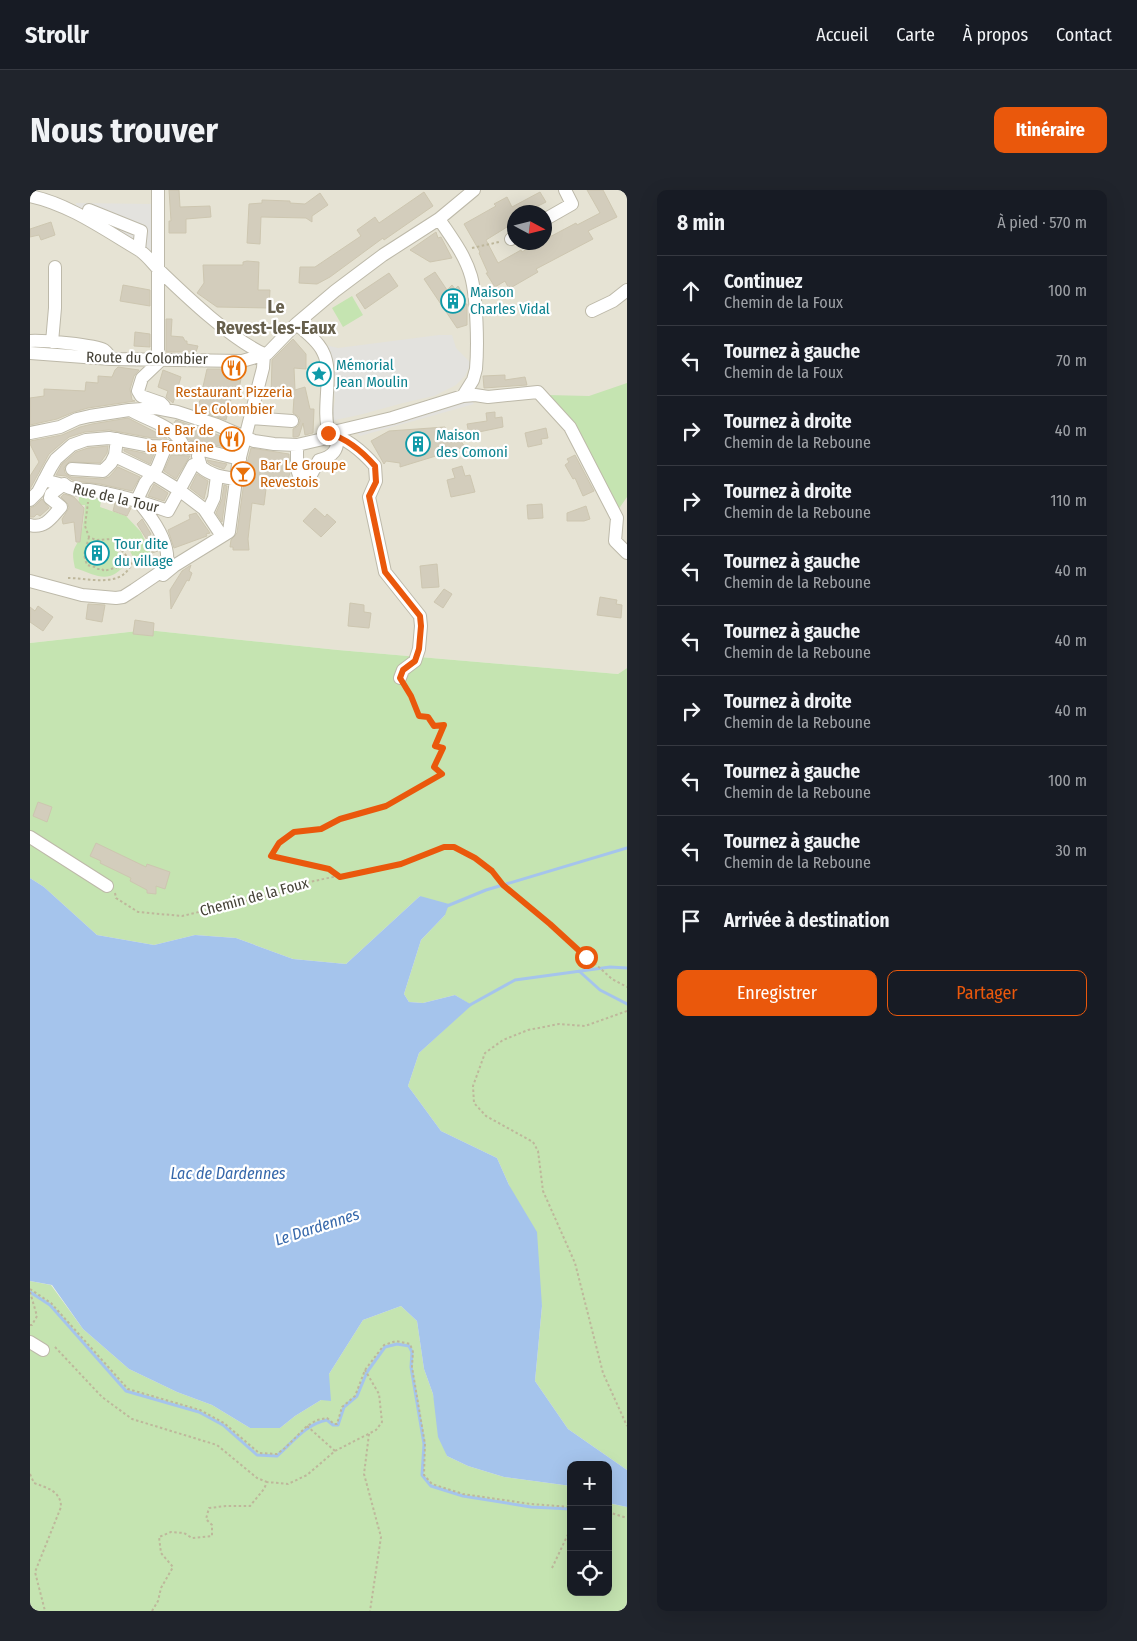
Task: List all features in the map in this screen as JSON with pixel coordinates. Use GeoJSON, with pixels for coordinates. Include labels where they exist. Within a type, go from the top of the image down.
{"type":"FeatureCollection","features":[{"type":"Feature","properties":{"kind":"street"},"geometry":{"type":"LineString","coordinates":[[158,190],[160,359],[142,378],[138,391],[141,396],[161,403],[167,409]]}},
{"type":"Feature","properties":{"kind":"street"},"geometry":{"type":"LineString","coordinates":[[264,354],[272,350],[296,324],[335,291],[383,255],[439,219],[474,190]]}},
{"type":"Feature","properties":{"kind":"street"},"geometry":{"type":"LineString","coordinates":[[552,215],[572,204],[565,190]]}},
{"type":"Feature","properties":{"kind":"street"},"geometry":{"type":"LineString","coordinates":[[30,196],[72,212],[148,256],[159,270],[215,320],[264,354]]}},
{"type":"Feature","properties":{"kind":"street"},"geometry":{"type":"LineString","coordinates":[[89,210],[141,231],[139,250]]}},
{"type":"Feature","properties":{"kind":"street"},"geometry":{"type":"LineString","coordinates":[[439,219],[460,252],[471,277],[475,301],[477,360],[473,380],[463,396]]}},
{"type":"Feature","properties":{"kind":"street"},"geometry":{"type":"LineString","coordinates":[[52,342],[55,308],[55,266]]}},
{"type":"Feature","properties":{"kind":"street"},"geometry":{"type":"LineString","coordinates":[[592,311],[613,301],[627,290]]}},
{"type":"Feature","properties":{"kind":"street"},"geometry":{"type":"LineString","coordinates":[[296,324],[314,341],[324,354],[327,374],[325,414],[332,434],[338,442],[334,453],[328,458],[319,460],[311,475],[304,477],[299,475],[297,469],[297,445]]}},
{"type":"Feature","properties":{"kind":"street"},"geometry":{"type":"LineString","coordinates":[[30,341],[100,348],[107,352],[111,360]]}},
{"type":"Feature","properties":{"kind":"street","name":"Route du Colombier"},"geometry":{"type":"LineString","coordinates":[[30,353],[111,360],[242,361],[264,354]]}},
{"type":"Feature","properties":{"kind":"street"},"geometry":{"type":"LineString","coordinates":[[143,584],[154,582],[174,566],[225,534],[264,354]]}},
{"type":"Feature","properties":{"kind":"street"},"geometry":{"type":"LineString","coordinates":[[30,433],[60,427],[74,420],[97,415],[130,410],[167,409],[217,425],[246,438],[267,443],[297,445],[323,439],[332,434],[463,396],[488,397],[538,392],[570,427],[617,518],[615,541],[627,553]]}},
{"type":"Feature","properties":{"kind":"street"},"geometry":{"type":"LineString","coordinates":[[130,410],[164,426],[190,448],[203,469],[217,476],[236,479]]}},
{"type":"Feature","properties":{"kind":"street"},"geometry":{"type":"LineString","coordinates":[[250,418],[292,421]]}},
{"type":"Feature","properties":{"kind":"street"},"geometry":{"type":"LineString","coordinates":[[74,420],[81,441]]}},
{"type":"Feature","properties":{"kind":"street"},"geometry":{"type":"LineString","coordinates":[[30,427],[51,425],[60,427]]}},
{"type":"Feature","properties":{"kind":"street"},"geometry":{"type":"LineString","coordinates":[[332,434],[348,442],[375,466],[376,482],[369,496],[385,572],[420,616],[419,649],[415,661],[403,670],[400,678]]}},
{"type":"Feature","properties":{"kind":"street"},"geometry":{"type":"LineString","coordinates":[[30,500],[38,492],[53,463],[72,445],[81,441],[102,438],[117,439],[151,446],[190,448],[240,459]]}},
{"type":"Feature","properties":{"kind":"street"},"geometry":{"type":"LineString","coordinates":[[72,469],[103,470],[111,463],[115,455],[117,439]]}},
{"type":"Feature","properties":{"kind":"street"},"geometry":{"type":"LineString","coordinates":[[30,581],[66,591],[108,598],[123,597],[159,573],[167,563],[165,548],[156,525],[137,500],[145,483],[154,474],[166,446]]}},
{"type":"Feature","properties":{"kind":"street"},"geometry":{"type":"LineString","coordinates":[[30,525],[44,525],[61,507],[50,498],[51,494],[68,480],[72,469],[67,449]]}},
{"type":"Feature","properties":{"kind":"street"},"geometry":{"type":"LineString","coordinates":[[115,455],[154,474],[179,490],[204,509],[225,534]]}},
{"type":"Feature","properties":{"kind":"street"},"geometry":{"type":"LineString","coordinates":[[179,490],[193,465],[200,463]]}},
{"type":"Feature","properties":{"kind":"street"},"geometry":{"type":"LineString","coordinates":[[208,516],[214,498],[217,476]]}},
{"type":"Feature","properties":{"kind":"street","name":"Rue de la Tour"},"geometry":{"type":"LineString","coordinates":[[44,480],[62,484],[69,489],[99,492],[137,500],[168,511],[179,490]]}},
{"type":"Feature","properties":{"kind":"street"},"geometry":{"type":"LineString","coordinates":[[30,837],[107,886]]}},
{"type":"Feature","properties":{"kind":"street"},"geometry":{"type":"LineString","coordinates":[[30,1342],[47,1347]]}},
{"type":"Feature","properties":{"kind":"path"},"geometry":{"type":"LineString","coordinates":[[460,252],[507,240]]}},
{"type":"Feature","properties":{"kind":"path"},"geometry":{"type":"LineString","coordinates":[[99,492],[98,500],[90,500],[87,504],[85,526],[89,537],[84,555],[87,565],[104,571],[127,566],[130,561]]}},
{"type":"Feature","properties":{"kind":"path"},"geometry":{"type":"LineString","coordinates":[[60,579],[84,578],[99,581],[122,576],[132,565],[112,539],[96,540],[89,537]]}},
{"type":"Feature","properties":{"kind":"path"},"geometry":{"type":"LineString","coordinates":[[340,877],[329,869],[271,856],[279,843],[294,832],[321,829],[340,819],[386,806],[442,774],[434,767],[443,748],[435,746],[444,725],[434,726],[428,717],[419,716],[411,696],[400,678]]}},
{"type":"Feature","properties":{"kind":"path","name":"Chemin de la Foux"},"geometry":{"type":"LineString","coordinates":[[107,886],[115,894],[116,898],[138,912],[182,916],[288,891],[309,882],[401,864],[444,847],[454,847],[475,858],[492,871],[503,885],[612,980],[627,987]]}},
{"type":"Feature","properties":{"kind":"path"},"geometry":{"type":"LineString","coordinates":[[627,1010],[585,1026],[559,1024],[528,1030],[503,1040],[485,1053],[473,1086],[474,1103],[486,1116],[533,1142],[538,1150],[543,1191],[575,1263],[603,1373],[627,1426]]}},
{"type":"Feature","properties":{"kind":"path"},"geometry":{"type":"LineString","coordinates":[[30,1291],[37,1316],[32,1325],[30,1325]]}},
{"type":"Feature","properties":{"kind":"path"},"geometry":{"type":"LineString","coordinates":[[30,1291],[51,1303],[128,1389],[200,1410],[224,1423],[259,1453],[277,1454],[307,1426],[317,1420],[327,1418],[334,1424],[337,1424],[342,1407],[355,1396],[365,1370],[384,1346],[396,1342],[410,1344],[413,1352],[412,1367],[425,1444],[424,1475],[432,1484],[463,1494],[531,1504],[567,1507]]}},
{"type":"Feature","properties":{"kind":"path"},"geometry":{"type":"LineString","coordinates":[[47,1347],[132,1420],[217,1445],[257,1478],[267,1482],[288,1484],[307,1475],[335,1451],[376,1430],[382,1422],[379,1394],[365,1370]]}},
{"type":"Feature","properties":{"kind":"path"},"geometry":{"type":"LineString","coordinates":[[307,1426],[335,1451]]}},
{"type":"Feature","properties":{"kind":"path"},"geometry":{"type":"LineString","coordinates":[[369,1434],[364,1474],[381,1537],[370,1611]]}},
{"type":"Feature","properties":{"kind":"path"},"geometry":{"type":"LineString","coordinates":[[30,1474],[34,1483],[54,1491],[61,1499],[62,1507],[35,1572],[45,1611]]}},
{"type":"Feature","properties":{"kind":"path"},"geometry":{"type":"LineString","coordinates":[[152,1611],[158,1601],[161,1588],[173,1568],[161,1553],[159,1537],[171,1532],[184,1533],[192,1538],[212,1536],[212,1525],[206,1519],[210,1508],[250,1506],[264,1489],[267,1482]]}},
{"type":"Feature","properties":{"kind":"path"},"geometry":{"type":"LineString","coordinates":[[612,1513],[627,1518]]}},
{"type":"Feature","properties":{"kind":"path"},"geometry":{"type":"LineString","coordinates":[[552,1568],[567,1536]]}},
{"type":"Feature","properties":{"kind":"shaded area"},"geometry":{"type":"Polygon","coordinates":[[[30,190],[627,190],[627,668],[618,674],[338,650],[147,630],[30,643],[30,190]]]}},
{"type":"Feature","properties":{"kind":"shaded area"},"geometry":{"type":"Polygon","coordinates":[[[76,203],[151,204],[151,251],[75,208],[76,203]]]}},
{"type":"Feature","properties":{"kind":"shaded area"},"geometry":{"type":"Polygon","coordinates":[[[452,335],[456,348],[471,363],[465,376],[456,385],[434,396],[331,421],[335,400],[333,379],[325,345],[338,348],[452,335]]]}},
{"type":"Feature","properties":{"kind":"shaded area"},"geometry":{"type":"Polygon","coordinates":[[[469,397],[474,404],[360,436],[353,429],[469,397]]]}},
{"type":"Feature","properties":{"kind":"green space"},"geometry":{"type":"Polygon","coordinates":[[[352,296],[363,315],[343,327],[332,308],[352,296]]]}},
{"type":"Feature","properties":{"kind":"green space"},"geometry":{"type":"Polygon","coordinates":[[[627,383],[627,497],[618,510],[547,395],[589,396],[627,383]]]}},
{"type":"Feature","properties":{"kind":"green space"},"geometry":{"type":"Polygon","coordinates":[[[80,492],[102,494],[100,507],[126,516],[141,532],[151,554],[146,560],[135,561],[129,549],[117,540],[114,548],[127,562],[115,574],[103,577],[75,568],[73,552],[82,530],[85,505],[78,505],[80,492]]]}},
{"type":"Feature","properties":{"kind":"green space"},"geometry":{"type":"Polygon","coordinates":[[[147,630],[338,650],[618,674],[627,668],[627,1470],[568,1429],[535,1381],[542,1306],[509,1185],[497,1158],[441,1131],[408,1086],[419,1053],[471,1005],[455,995],[423,1003],[409,1002],[404,994],[421,940],[445,915],[420,896],[346,964],[293,959],[236,938],[195,935],[154,945],[97,935],[44,887],[30,878],[30,643],[147,630]]]}},
{"type":"Feature","properties":{"kind":"green space"},"geometry":{"type":"Polygon","coordinates":[[[30,1281],[51,1285],[83,1329],[129,1369],[177,1392],[212,1405],[250,1428],[280,1428],[321,1400],[329,1374],[363,1320],[401,1306],[417,1321],[424,1369],[433,1394],[447,1456],[468,1466],[504,1477],[567,1485],[567,1596],[612,1596],[612,1504],[627,1507],[627,1611],[30,1611],[30,1281]]]}},
{"type":"Feature","properties":{"kind":"water","name":"Lac de Dardennes"},"geometry":{"type":"Polygon","coordinates":[[[30,878],[44,887],[97,935],[154,945],[195,935],[236,938],[293,959],[346,964],[420,896],[449,904],[445,915],[421,940],[404,994],[409,1002],[423,1003],[455,995],[472,1005],[419,1053],[408,1086],[441,1131],[497,1158],[509,1185],[537,1232],[542,1306],[535,1381],[568,1429],[627,1470],[627,1507],[612,1504],[612,1461],[567,1461],[567,1485],[504,1477],[468,1466],[447,1456],[438,1437],[433,1394],[424,1369],[417,1321],[401,1306],[363,1320],[329,1374],[331,1401],[321,1400],[280,1428],[250,1428],[212,1405],[177,1392],[129,1369],[83,1329],[52,1285],[30,1281],[30,878]]]}},
{"type":"Feature","properties":{"kind":"building"},"geometry":{"type":"Polygon","coordinates":[[[169,190],[179,190],[180,207],[210,206],[211,217],[186,219],[186,233],[169,233],[169,221],[171,221],[169,190]]]}},
{"type":"Feature","properties":{"kind":"building"},"geometry":{"type":"Polygon","coordinates":[[[587,190],[603,190],[617,217],[588,231],[593,239],[536,269],[538,272],[512,287],[508,287],[505,281],[495,287],[486,273],[488,273],[480,252],[464,224],[496,206],[494,204],[507,197],[511,205],[507,205],[507,227],[486,240],[498,263],[521,250],[522,252],[525,250],[552,250],[552,236],[600,213],[587,190]]]}},
{"type":"Feature","properties":{"kind":"building"},"geometry":{"type":"Polygon","coordinates":[[[424,192],[433,206],[384,240],[383,238],[330,277],[317,284],[299,283],[300,267],[315,267],[361,236],[357,230],[375,217],[379,223],[424,192]]]}},
{"type":"Feature","properties":{"kind":"building"},"geometry":{"type":"Polygon","coordinates":[[[540,192],[546,202],[540,205],[516,205],[540,192]]]}},
{"type":"Feature","properties":{"kind":"building"},"geometry":{"type":"Polygon","coordinates":[[[320,193],[328,205],[312,216],[312,222],[306,218],[261,217],[260,244],[247,243],[249,204],[262,203],[262,200],[290,201],[290,203],[305,204],[320,193]]]}},
{"type":"Feature","properties":{"kind":"building"},"geometry":{"type":"Polygon","coordinates":[[[51,222],[55,235],[41,240],[39,235],[30,237],[30,229],[51,222]]]}},
{"type":"Feature","properties":{"kind":"building"},"geometry":{"type":"Polygon","coordinates":[[[436,232],[438,238],[441,237],[452,258],[430,262],[410,250],[436,232]]]}},
{"type":"Feature","properties":{"kind":"building"},"geometry":{"type":"Polygon","coordinates":[[[243,262],[259,262],[258,290],[270,290],[269,308],[217,307],[197,293],[204,283],[203,265],[243,265],[243,262]]]}},
{"type":"Feature","properties":{"kind":"building","name":"Maison Charles Vidal"},"geometry":{"type":"Polygon","coordinates":[[[435,272],[447,290],[452,285],[455,289],[458,286],[461,291],[463,304],[467,304],[467,325],[457,328],[424,279],[435,272]]]}},
{"type":"Feature","properties":{"kind":"building"},"geometry":{"type":"Polygon","coordinates":[[[389,273],[398,286],[365,309],[356,295],[389,273]]]}},
{"type":"Feature","properties":{"kind":"building"},"geometry":{"type":"Polygon","coordinates":[[[123,285],[150,290],[150,306],[120,301],[123,285]]]}},
{"type":"Feature","properties":{"kind":"building"},"geometry":{"type":"Polygon","coordinates":[[[166,319],[172,319],[171,336],[183,337],[187,344],[198,346],[196,352],[166,352],[166,319]]]}},
{"type":"Feature","properties":{"kind":"building"},"geometry":{"type":"Polygon","coordinates":[[[135,332],[150,334],[150,347],[134,346],[135,332]]]}},
{"type":"Feature","properties":{"kind":"building"},"geometry":{"type":"Polygon","coordinates":[[[293,339],[306,354],[306,369],[294,368],[295,390],[305,387],[310,409],[314,409],[313,433],[305,435],[303,423],[299,436],[296,437],[293,437],[293,429],[298,426],[300,421],[299,417],[293,413],[294,397],[271,397],[272,360],[293,339]]]}},
{"type":"Feature","properties":{"kind":"building"},"geometry":{"type":"Polygon","coordinates":[[[118,367],[139,370],[134,376],[130,389],[132,400],[135,401],[88,408],[57,419],[30,425],[30,398],[44,396],[44,389],[85,391],[86,382],[98,383],[98,376],[112,377],[118,367]]]}},
{"type":"Feature","properties":{"kind":"building"},"geometry":{"type":"Polygon","coordinates":[[[207,369],[240,369],[237,378],[241,379],[239,388],[234,387],[226,420],[196,410],[204,391],[202,391],[207,369]]]}},
{"type":"Feature","properties":{"kind":"building"},"geometry":{"type":"Polygon","coordinates":[[[163,370],[181,377],[173,403],[166,397],[168,391],[158,387],[163,370]]]}},
{"type":"Feature","properties":{"kind":"building"},"geometry":{"type":"Polygon","coordinates":[[[505,375],[505,380],[525,377],[527,385],[484,388],[483,376],[505,375]]]}},
{"type":"Feature","properties":{"kind":"building"},"geometry":{"type":"Polygon","coordinates":[[[495,412],[495,418],[502,417],[503,427],[469,434],[467,424],[487,421],[486,413],[495,412]]]}},
{"type":"Feature","properties":{"kind":"building"},"geometry":{"type":"Polygon","coordinates":[[[128,418],[167,438],[152,438],[109,430],[85,432],[69,437],[49,454],[30,489],[30,476],[39,462],[30,441],[62,435],[92,424],[128,418]]]}},
{"type":"Feature","properties":{"kind":"building"},"geometry":{"type":"Polygon","coordinates":[[[176,420],[232,440],[230,448],[189,440],[174,423],[176,420]]]}},
{"type":"Feature","properties":{"kind":"building","name":"Maison des Comoni"},"geometry":{"type":"Polygon","coordinates":[[[445,427],[448,434],[454,432],[465,447],[400,467],[400,463],[386,461],[384,464],[371,441],[389,431],[445,427]]]}},
{"type":"Feature","properties":{"kind":"building"},"geometry":{"type":"Polygon","coordinates":[[[546,428],[548,438],[541,439],[542,444],[528,447],[525,433],[546,428]]]}},
{"type":"Feature","properties":{"kind":"building"},"geometry":{"type":"Polygon","coordinates":[[[108,446],[107,453],[100,463],[69,462],[64,468],[65,473],[71,477],[103,479],[109,477],[118,467],[140,477],[132,491],[74,481],[66,476],[56,475],[62,464],[76,452],[88,448],[108,446]]]}},
{"type":"Feature","properties":{"kind":"building"},"geometry":{"type":"Polygon","coordinates":[[[251,448],[289,454],[290,473],[288,479],[296,489],[264,482],[266,489],[264,505],[252,503],[248,539],[249,550],[233,550],[233,547],[230,547],[231,540],[237,533],[246,467],[251,448]]]}},
{"type":"Feature","properties":{"kind":"building"},"geometry":{"type":"Polygon","coordinates":[[[124,449],[154,454],[150,464],[124,451],[124,449]]]}},
{"type":"Feature","properties":{"kind":"building"},"geometry":{"type":"Polygon","coordinates":[[[171,455],[190,456],[176,479],[164,471],[171,455]]]}},
{"type":"Feature","properties":{"kind":"building"},"geometry":{"type":"Polygon","coordinates":[[[575,455],[594,491],[583,496],[575,478],[573,479],[565,465],[569,462],[567,459],[575,455]]]}},
{"type":"Feature","properties":{"kind":"building"},"geometry":{"type":"Polygon","coordinates":[[[207,460],[227,464],[224,469],[213,465],[207,460]]]}},
{"type":"Feature","properties":{"kind":"building"},"geometry":{"type":"Polygon","coordinates":[[[462,466],[465,476],[470,475],[475,492],[451,497],[447,480],[455,478],[452,469],[462,466]]]}},
{"type":"Feature","properties":{"kind":"building"},"geometry":{"type":"Polygon","coordinates":[[[197,474],[208,481],[204,499],[190,488],[197,474]]]}},
{"type":"Feature","properties":{"kind":"building"},"geometry":{"type":"Polygon","coordinates":[[[154,484],[168,493],[164,501],[148,496],[154,484]]]}},
{"type":"Feature","properties":{"kind":"building"},"geometry":{"type":"Polygon","coordinates":[[[224,485],[227,486],[222,522],[216,513],[222,499],[224,485]]]}},
{"type":"Feature","properties":{"kind":"building"},"geometry":{"type":"Polygon","coordinates":[[[64,494],[74,497],[84,508],[80,542],[76,542],[74,522],[63,524],[62,519],[69,508],[68,504],[61,497],[64,494]]]}},
{"type":"Feature","properties":{"kind":"building"},"geometry":{"type":"Polygon","coordinates":[[[42,499],[49,508],[40,516],[37,514],[34,517],[30,517],[30,508],[42,499]]]}},
{"type":"Feature","properties":{"kind":"building"},"geometry":{"type":"Polygon","coordinates":[[[115,503],[131,508],[127,516],[113,511],[115,503]]]}},
{"type":"Feature","properties":{"kind":"building"},"geometry":{"type":"Polygon","coordinates":[[[542,504],[543,518],[528,519],[527,505],[542,504]]]}},
{"type":"Feature","properties":{"kind":"building"},"geometry":{"type":"Polygon","coordinates":[[[586,506],[590,519],[567,521],[567,513],[586,506]]]}},
{"type":"Feature","properties":{"kind":"building"},"geometry":{"type":"Polygon","coordinates":[[[315,508],[325,517],[327,514],[336,522],[321,537],[303,521],[315,508]]]}},
{"type":"Feature","properties":{"kind":"building"},"geometry":{"type":"Polygon","coordinates":[[[196,513],[210,533],[206,534],[207,536],[174,548],[168,530],[190,519],[189,515],[196,513]]]}},
{"type":"Feature","properties":{"kind":"building"},"geometry":{"type":"Polygon","coordinates":[[[142,519],[151,534],[147,540],[137,524],[142,519]]]}},
{"type":"Feature","properties":{"kind":"building"},"geometry":{"type":"Polygon","coordinates":[[[154,539],[158,551],[152,553],[148,543],[154,539]]]}},
{"type":"Feature","properties":{"kind":"building","name":"Tour dite du village"},"geometry":{"type":"Polygon","coordinates":[[[92,545],[105,548],[103,561],[89,558],[92,545]]]}},
{"type":"Feature","properties":{"kind":"building"},"geometry":{"type":"Polygon","coordinates":[[[437,564],[439,587],[422,588],[420,566],[437,564]]]}},
{"type":"Feature","properties":{"kind":"building"},"geometry":{"type":"Polygon","coordinates":[[[191,565],[189,571],[192,573],[189,581],[187,580],[171,609],[170,590],[182,571],[191,565]]]}},
{"type":"Feature","properties":{"kind":"building"},"geometry":{"type":"Polygon","coordinates":[[[444,589],[452,594],[443,608],[434,602],[444,589]]]}},
{"type":"Feature","properties":{"kind":"building"},"geometry":{"type":"Polygon","coordinates":[[[600,597],[617,600],[616,604],[622,605],[621,618],[597,615],[600,597]]]}},
{"type":"Feature","properties":{"kind":"building"},"geometry":{"type":"Polygon","coordinates":[[[350,603],[364,605],[364,612],[371,613],[369,628],[348,626],[350,603]]]}},
{"type":"Feature","properties":{"kind":"building"},"geometry":{"type":"Polygon","coordinates":[[[88,604],[105,605],[102,622],[86,619],[88,604]]]}},
{"type":"Feature","properties":{"kind":"building"},"geometry":{"type":"Polygon","coordinates":[[[38,606],[53,617],[43,631],[30,622],[30,607],[35,611],[38,606]]]}},
{"type":"Feature","properties":{"kind":"building"},"geometry":{"type":"Polygon","coordinates":[[[135,620],[154,623],[153,636],[133,634],[135,620]]]}},
{"type":"Feature","properties":{"kind":"building"},"geometry":{"type":"Polygon","coordinates":[[[38,802],[52,807],[47,822],[33,816],[38,802]]]}},
{"type":"Feature","properties":{"kind":"building"},"geometry":{"type":"Polygon","coordinates":[[[96,843],[146,867],[147,864],[170,872],[165,889],[156,886],[156,894],[147,893],[147,890],[130,881],[131,878],[100,863],[101,861],[90,856],[96,843]]]}},
{"type":"Feature","properties":{"kind":"waterway"},"geometry":{"type":"LineString","coordinates":[[447,906],[486,890],[627,848]]}},
{"type":"Feature","properties":{"kind":"waterway"},"geometry":{"type":"LineString","coordinates":[[468,1006],[515,980],[610,967],[627,968]]}},
{"type":"Feature","properties":{"kind":"waterway"},"geometry":{"type":"LineString","coordinates":[[579,971],[600,990],[627,1004]]}},
{"type":"Feature","properties":{"kind":"waterway"},"geometry":{"type":"LineString","coordinates":[[30,1292],[50,1305],[126,1391],[199,1412],[223,1425],[257,1455],[277,1456],[306,1429],[319,1422],[327,1420],[333,1425],[338,1425],[344,1407],[357,1396],[367,1372],[385,1347],[397,1344],[409,1346],[412,1352],[411,1367],[424,1444],[422,1475],[431,1486],[463,1496],[531,1507],[567,1509]]}},
{"type":"Feature","properties":{"kind":"place","name":"Maison Charles Vidal"},"geometry":{"type":"Point","coordinates":[453,301]}},
{"type":"Feature","properties":{"kind":"place","name":"Restaurant Pizzeria Le Colombier"},"geometry":{"type":"Point","coordinates":[234,368]}},
{"type":"Feature","properties":{"kind":"place","name":"Mémorial Jean Moulin"},"geometry":{"type":"Point","coordinates":[319,374]}},
{"type":"Feature","properties":{"kind":"place","name":"Le Bar de la Fontaine"},"geometry":{"type":"Point","coordinates":[232,439]}},
{"type":"Feature","properties":{"kind":"place","name":"Maison des Comoni"},"geometry":{"type":"Point","coordinates":[418,444]}},
{"type":"Feature","properties":{"kind":"place","name":"Bar Le Groupe Revestois"},"geometry":{"type":"Point","coordinates":[243,474]}},
{"type":"Feature","properties":{"kind":"place","name":"Tour dite du village"},"geometry":{"type":"Point","coordinates":[97,553]}},
{"type":"Feature","properties":{"kind":"district","name":"Le Revest-les-Eaux"},"geometry":{"type":"Point","coordinates":[276,317]}},
{"type":"Feature","properties":{"kind":"route"},"geometry":{"type":"LineString","coordinates":[[328,433],[341,437],[368,458],[375,466],[376,482],[369,496],[385,572],[420,616],[421,639],[419,649],[415,661],[403,670],[400,678],[411,696],[419,716],[428,717],[434,726],[444,725],[435,746],[443,748],[434,767],[442,774],[386,806],[340,819],[321,829],[294,832],[279,843],[271,856],[329,869],[340,877],[401,864],[444,847],[454,847],[475,858],[492,871],[503,885],[586,957]]}},
{"type":"Feature","properties":{"kind":"water label","name":"Le Dardennes"},"geometry":{"type":"Point","coordinates":[317,1227]}}]}
